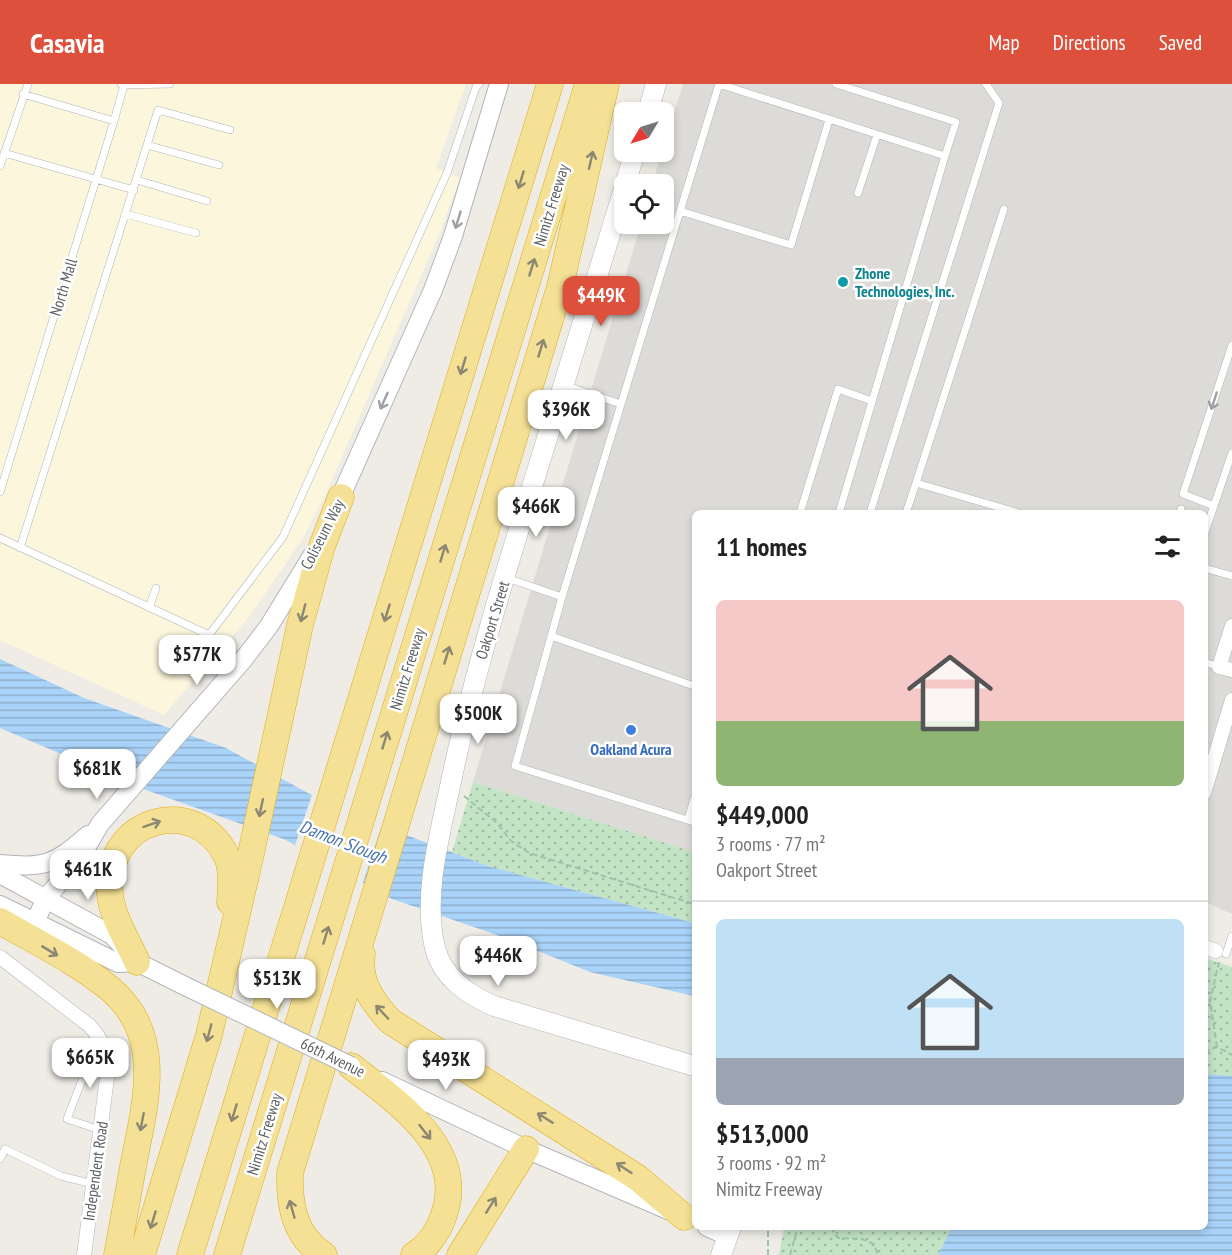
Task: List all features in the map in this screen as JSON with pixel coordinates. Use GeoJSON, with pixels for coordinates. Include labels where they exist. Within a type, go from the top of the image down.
{"type":"FeatureCollection","features":[{"type":"Feature","properties":{"kind":"highway"},"geometry":{"type":"LineString","coordinates":[[190,1255],[550,84]]}},
{"type":"Feature","properties":{"kind":"highway","name":"Nimitz Freeway"},"geometry":{"type":"LineString","coordinates":[[227,1255],[588,84]]}},
{"type":"Feature","properties":{"kind":"highway"},"geometry":{"type":"LineString","coordinates":[[324,1255],[299,1230],[289,1202],[290,1173],[560,287],[606,84]]}},
{"type":"Feature","properties":{"kind":"highway"},"geometry":{"type":"LineString","coordinates":[[142,1255],[209,1035],[310,585],[341,497]]}},
{"type":"Feature","properties":{"kind":"highway"},"geometry":{"type":"LineString","coordinates":[[137,962],[112,906],[110,873],[115,852],[128,837],[143,826],[163,820],[182,821],[201,827],[217,841],[228,858],[231,878],[228,956]]}},
{"type":"Feature","properties":{"kind":"highway"},"geometry":{"type":"LineString","coordinates":[[368,912],[360,966],[364,985],[374,1004],[390,1021],[630,1172],[692,1220]]}},
{"type":"Feature","properties":{"kind":"highway"},"geometry":{"type":"LineString","coordinates":[[0,921],[110,988],[129,1008],[142,1031],[147,1051],[147,1094],[117,1255]]}},
{"type":"Feature","properties":{"kind":"highway"},"geometry":{"type":"LineString","coordinates":[[351,1066],[408,1110],[436,1147],[447,1171],[450,1192],[447,1209],[437,1233],[414,1255]]}},
{"type":"Feature","properties":{"kind":"highway"},"geometry":{"type":"LineString","coordinates":[[460,1255],[526,1149]]}},
{"type":"Feature","properties":{"kind":"main road"},"geometry":{"type":"LineString","coordinates":[[651,102],[656,84]]}},
{"type":"Feature","properties":{"kind":"main road","name":"Oakport Street"},"geometry":{"type":"LineString","coordinates":[[614,223],[479,661],[441,833],[434,874],[432,928],[435,949],[442,966],[453,981],[471,996],[494,1006],[692,1065]]}},
{"type":"Feature","properties":{"kind":"main road"},"geometry":{"type":"LineString","coordinates":[[721,1255],[730,1231]]}},
{"type":"Feature","properties":{"kind":"street","name":"Coliseum Way"},"geometry":{"type":"LineString","coordinates":[[35,922],[46,898],[79,860],[100,824],[269,626],[312,556],[341,497],[433,290],[453,236],[499,84]]}},
{"type":"Feature","properties":{"kind":"street"},"geometry":{"type":"LineString","coordinates":[[1226,668],[1232,626]]}},
{"type":"Feature","properties":{"kind":"street"},"geometry":{"type":"LineString","coordinates":[[1208,779],[1232,700]]}},
{"type":"Feature","properties":{"kind":"street"},"geometry":{"type":"LineString","coordinates":[[0,864],[44,866],[54,862],[100,824]]}},
{"type":"Feature","properties":{"kind":"street","name":"66th Avenue"},"geometry":{"type":"LineString","coordinates":[[0,874],[112,935],[137,962],[526,1149],[692,1221]]}},
{"type":"Feature","properties":{"kind":"street","name":"66th Avenue"},"geometry":{"type":"LineString","coordinates":[[0,905],[118,963],[137,962]]}},
{"type":"Feature","properties":{"kind":"street","name":"Independent Road"},"geometry":{"type":"LineString","coordinates":[[0,957],[90,1026],[101,1039],[108,1063],[84,1255]]}},
{"type":"Feature","properties":{"kind":"lane"},"geometry":{"type":"LineString","coordinates":[[0,166],[28,84]]}},
{"type":"Feature","properties":{"kind":"lane"},"geometry":{"type":"LineString","coordinates":[[124,84],[170,84]]}},
{"type":"Feature","properties":{"kind":"lane","name":"North Mall"},"geometry":{"type":"LineString","coordinates":[[0,492],[124,84]]}},
{"type":"Feature","properties":{"kind":"lane"},"geometry":{"type":"LineString","coordinates":[[0,538],[208,635],[283,537],[447,172],[478,86],[466,84]]}},
{"type":"Feature","properties":{"kind":"lane"},"geometry":{"type":"LineString","coordinates":[[691,821],[515,766],[562,597],[719,84],[945,156]]}},
{"type":"Feature","properties":{"kind":"lane"},"geometry":{"type":"LineString","coordinates":[[836,84],[956,122],[840,510]]}},
{"type":"Feature","properties":{"kind":"lane"},"geometry":{"type":"LineString","coordinates":[[871,510],[999,103],[986,84]]}},
{"type":"Feature","properties":{"kind":"lane"},"geometry":{"type":"LineString","coordinates":[[23,94],[114,121]]}},
{"type":"Feature","properties":{"kind":"lane"},"geometry":{"type":"LineString","coordinates":[[20,548],[158,110],[230,130]]}},
{"type":"Feature","properties":{"kind":"lane"},"geometry":{"type":"LineString","coordinates":[[680,211],[791,245],[829,120]]}},
{"type":"Feature","properties":{"kind":"lane"},"geometry":{"type":"LineString","coordinates":[[858,193],[877,135]]}},
{"type":"Feature","properties":{"kind":"lane"},"geometry":{"type":"LineString","coordinates":[[147,144],[219,165]]}},
{"type":"Feature","properties":{"kind":"lane"},"geometry":{"type":"LineString","coordinates":[[4,153],[134,190]]}},
{"type":"Feature","properties":{"kind":"lane"},"geometry":{"type":"LineString","coordinates":[[137,180],[207,201]]}},
{"type":"Feature","properties":{"kind":"lane"},"geometry":{"type":"LineString","coordinates":[[907,510],[1004,209]]}},
{"type":"Feature","properties":{"kind":"lane"},"geometry":{"type":"LineString","coordinates":[[126,214],[196,233]]}},
{"type":"Feature","properties":{"kind":"lane"},"geometry":{"type":"LineString","coordinates":[[1214,506],[1183,494],[1232,345]]}},
{"type":"Feature","properties":{"kind":"lane"},"geometry":{"type":"LineString","coordinates":[[564,385],[621,404]]}},
{"type":"Feature","properties":{"kind":"lane"},"geometry":{"type":"LineString","coordinates":[[801,510],[838,389],[872,401]]}},
{"type":"Feature","properties":{"kind":"lane"},"geometry":{"type":"LineString","coordinates":[[1208,523],[1232,453]]}},
{"type":"Feature","properties":{"kind":"lane"},"geometry":{"type":"LineString","coordinates":[[916,483],[1008,510]]}},
{"type":"Feature","properties":{"kind":"lane"},"geometry":{"type":"LineString","coordinates":[[1208,569],[1232,576]]}},
{"type":"Feature","properties":{"kind":"lane"},"geometry":{"type":"LineString","coordinates":[[504,577],[562,597]]}},
{"type":"Feature","properties":{"kind":"lane"},"geometry":{"type":"LineString","coordinates":[[149,608],[156,588]]}},
{"type":"Feature","properties":{"kind":"lane"},"geometry":{"type":"LineString","coordinates":[[551,636],[692,685]]}},
{"type":"Feature","properties":{"kind":"lane"},"geometry":{"type":"LineString","coordinates":[[1208,663],[1226,668]]}},
{"type":"Feature","properties":{"kind":"lane"},"geometry":{"type":"LineString","coordinates":[[1220,952],[1232,936]]}},
{"type":"Feature","properties":{"kind":"lane"},"geometry":{"type":"LineString","coordinates":[[100,1130],[68,1119],[87,1067],[108,1063]]}},
{"type":"Feature","properties":{"kind":"lane"},"geometry":{"type":"LineString","coordinates":[[0,1159],[2,1146],[62,1176],[93,1184]]}},
{"type":"Feature","properties":{"kind":"path"},"geometry":{"type":"LineString","coordinates":[[449,791],[469,797],[476,807],[497,823],[511,841],[529,853],[692,903]]}},
{"type":"Feature","properties":{"kind":"path"},"geometry":{"type":"LineString","coordinates":[[1217,1047],[1210,1001],[1220,952]]}},
{"type":"Feature","properties":{"kind":"path"},"geometry":{"type":"LineString","coordinates":[[1208,1050],[1217,1047],[1232,1055]]}},
{"type":"Feature","properties":{"kind":"path"},"geometry":{"type":"LineString","coordinates":[[768,1230],[768,1255]]}},
{"type":"Feature","properties":{"kind":"path"},"geometry":{"type":"LineString","coordinates":[[790,1255],[797,1230]]}},
{"type":"Feature","properties":{"kind":"path"},"geometry":{"type":"LineString","coordinates":[[834,1230],[838,1238],[868,1240],[874,1244],[878,1255]]}},
{"type":"Feature","properties":{"kind":"shaded area"},"geometry":{"type":"Polygon","coordinates":[[[0,84],[466,84],[436,168],[460,178],[441,230],[327,491],[302,540],[249,617],[164,715],[0,640],[0,84]]]}},
{"type":"Feature","properties":{"kind":"shaded area"},"geometry":{"type":"Polygon","coordinates":[[[683,84],[1232,84],[1232,914],[1208,903],[1208,510],[692,510],[692,851],[473,782],[638,234],[674,234],[674,174],[655,174],[659,162],[674,162],[674,113],[683,84]]]}},
{"type":"Feature","properties":{"kind":"green space"},"geometry":{"type":"Polygon","coordinates":[[[473,782],[692,851],[692,922],[488,866],[452,852],[473,782]]]}},
{"type":"Feature","properties":{"kind":"green space"},"geometry":{"type":"Polygon","coordinates":[[[1208,959],[1232,967],[1232,1255],[779,1255],[783,1230],[1208,1230],[1208,959]]]}},
{"type":"Feature","properties":{"kind":"water","name":"Damon Slough"},"geometry":{"type":"Polygon","coordinates":[[[0,659],[84,698],[226,748],[306,792],[364,819],[488,866],[692,922],[692,996],[590,972],[503,937],[392,899],[286,840],[146,790],[0,728],[0,659]]]}},
{"type":"Feature","properties":{"kind":"water"},"geometry":{"type":"Polygon","coordinates":[[[1208,1074],[1232,1076],[1232,1255],[938,1255],[950,1230],[1208,1230],[1208,1074]]]}},
{"type":"Feature","properties":{"kind":"pier"},"geometry":{"type":"Polygon","coordinates":[[[313,792],[383,822],[362,885],[294,848],[313,792]]]}},
{"type":"Feature","properties":{"kind":"place","name":"Zhone Technologies, Inc."},"geometry":{"type":"Point","coordinates":[843,282]}},
{"type":"Feature","properties":{"kind":"place","name":"Oakland Acura"},"geometry":{"type":"Point","coordinates":[631,730]}}]}
